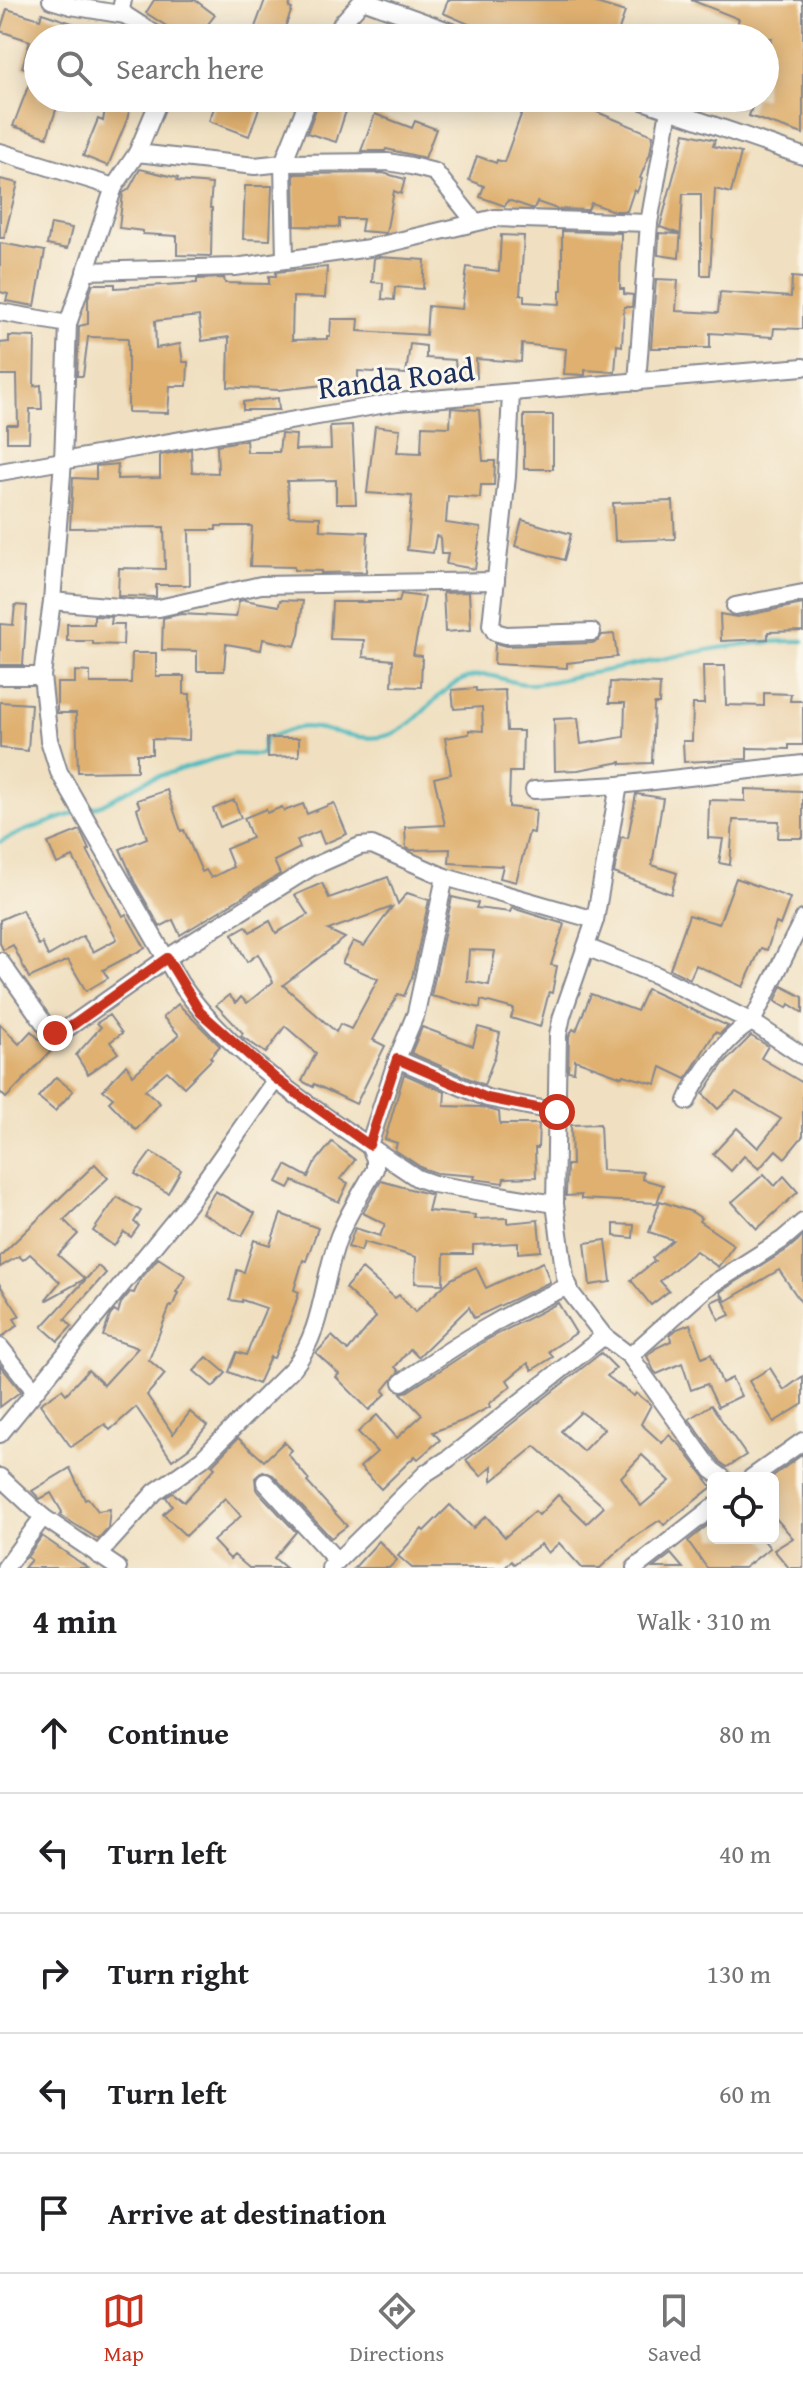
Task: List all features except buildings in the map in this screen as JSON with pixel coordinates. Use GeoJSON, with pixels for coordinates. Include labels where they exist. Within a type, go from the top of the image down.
{"type":"FeatureCollection","features":[{"type":"Feature","properties":{"kind":"street"},"geometry":{"type":"LineString","coordinates":[[51,0],[71,6],[124,8],[144,24]]}},
{"type":"Feature","properties":{"kind":"street"},"geometry":{"type":"LineString","coordinates":[[342,24],[363,0],[429,24]]}},
{"type":"Feature","properties":{"kind":"street"},"geometry":{"type":"LineString","coordinates":[[154,112],[137,153],[114,187],[68,324],[63,461],[52,601],[42,676],[49,740],[59,772],[200,1012],[276,1079],[417,1178],[434,1184],[555,1204]]}},
{"type":"Feature","properties":{"kind":"street"},"geometry":{"type":"LineString","coordinates":[[285,260],[283,163],[303,112]]}},
{"type":"Feature","properties":{"kind":"street"},"geometry":{"type":"LineString","coordinates":[[637,382],[649,223],[669,112]]}},
{"type":"Feature","properties":{"kind":"street"},"geometry":{"type":"LineString","coordinates":[[675,112],[803,156]]}},
{"type":"Feature","properties":{"kind":"street"},"geometry":{"type":"LineString","coordinates":[[0,152],[114,187]]}},
{"type":"Feature","properties":{"kind":"street"},"geometry":{"type":"LineString","coordinates":[[137,153],[255,166],[388,162],[435,172],[475,222]]}},
{"type":"Feature","properties":{"kind":"street"},"geometry":{"type":"LineString","coordinates":[[85,271],[235,267],[369,248],[495,218],[649,223]]}},
{"type":"Feature","properties":{"kind":"street"},"geometry":{"type":"LineString","coordinates":[[0,312],[68,324]]}},
{"type":"Feature","properties":{"kind":"street","name":"Randa Road"},"geometry":{"type":"LineString","coordinates":[[0,472],[397,402],[803,367]]}},
{"type":"Feature","properties":{"kind":"street"},"geometry":{"type":"LineString","coordinates":[[511,393],[507,477],[491,625],[495,632],[506,635],[592,632]]}},
{"type":"Feature","properties":{"kind":"street"},"geometry":{"type":"LineString","coordinates":[[52,601],[140,609],[159,608],[261,585],[496,581]]}},
{"type":"Feature","properties":{"kind":"street"},"geometry":{"type":"LineString","coordinates":[[735,606],[803,593]]}},
{"type":"Feature","properties":{"kind":"street"},"geometry":{"type":"LineString","coordinates":[[0,676],[42,676]]}},
{"type":"Feature","properties":{"kind":"street"},"geometry":{"type":"LineString","coordinates":[[534,790],[619,785],[803,764]]}},
{"type":"Feature","properties":{"kind":"street"},"geometry":{"type":"LineString","coordinates":[[619,785],[595,920],[558,1035],[555,1204],[569,1286],[577,1304],[604,1336],[630,1356],[715,1472]]}},
{"type":"Feature","properties":{"kind":"street"},"geometry":{"type":"LineString","coordinates":[[0,961],[48,1029],[55,1033],[62,1032],[167,958],[310,868],[360,846],[372,845],[445,877],[595,920]]}},
{"type":"Feature","properties":{"kind":"street"},"geometry":{"type":"LineString","coordinates":[[98,1555],[155,1492],[202,1459],[306,1352],[317,1323],[339,1236],[375,1169],[375,1159],[369,1145],[397,1059],[416,1013],[445,877]]}},
{"type":"Feature","properties":{"kind":"street"},"geometry":{"type":"LineString","coordinates":[[687,1101],[726,1040],[752,1022],[803,919]]}},
{"type":"Feature","properties":{"kind":"street"},"geometry":{"type":"LineString","coordinates":[[586,947],[656,975],[752,1022],[803,1056]]}},
{"type":"Feature","properties":{"kind":"street"},"geometry":{"type":"LineString","coordinates":[[397,1059],[487,1098],[557,1112]]}},
{"type":"Feature","properties":{"kind":"street"},"geometry":{"type":"LineString","coordinates":[[0,1434],[188,1204],[276,1079]]}},
{"type":"Feature","properties":{"kind":"street"},"geometry":{"type":"LineString","coordinates":[[630,1356],[705,1289],[782,1240],[803,1222]]}},
{"type":"Feature","properties":{"kind":"street"},"geometry":{"type":"LineString","coordinates":[[402,1382],[481,1328],[569,1286]]}},
{"type":"Feature","properties":{"kind":"street"},"geometry":{"type":"LineString","coordinates":[[265,1482],[333,1564],[426,1473],[604,1336]]}},
{"type":"Feature","properties":{"kind":"street"},"geometry":{"type":"LineString","coordinates":[[0,1347],[35,1391]]}},
{"type":"Feature","properties":{"kind":"street"},"geometry":{"type":"LineString","coordinates":[[759,1472],[803,1441]]}},
{"type":"Feature","properties":{"kind":"street"},"geometry":{"type":"LineString","coordinates":[[0,1477],[43,1517],[118,1568]]}},
{"type":"Feature","properties":{"kind":"street"},"geometry":{"type":"LineString","coordinates":[[635,1568],[707,1512]]}},
{"type":"Feature","properties":{"kind":"street"},"geometry":{"type":"LineString","coordinates":[[5,1568],[43,1517]]}},
{"type":"Feature","properties":{"kind":"waterway"},"geometry":{"type":"LineString","coordinates":[[88,809],[147,780],[217,758],[234,754],[262,755],[264,739],[295,728],[316,728],[368,738],[389,735],[410,723],[446,690],[467,678],[484,675],[518,683],[541,683],[721,648],[803,641]]}},
{"type":"Feature","properties":{"kind":"waterway"},"geometry":{"type":"LineString","coordinates":[[0,842],[75,813]]}},
{"type":"Feature","properties":{"kind":"route"},"geometry":{"type":"LineString","coordinates":[[55,1033],[76,1023],[167,958],[200,1012],[276,1079],[369,1145],[397,1059],[487,1098],[557,1112]]}}]}
